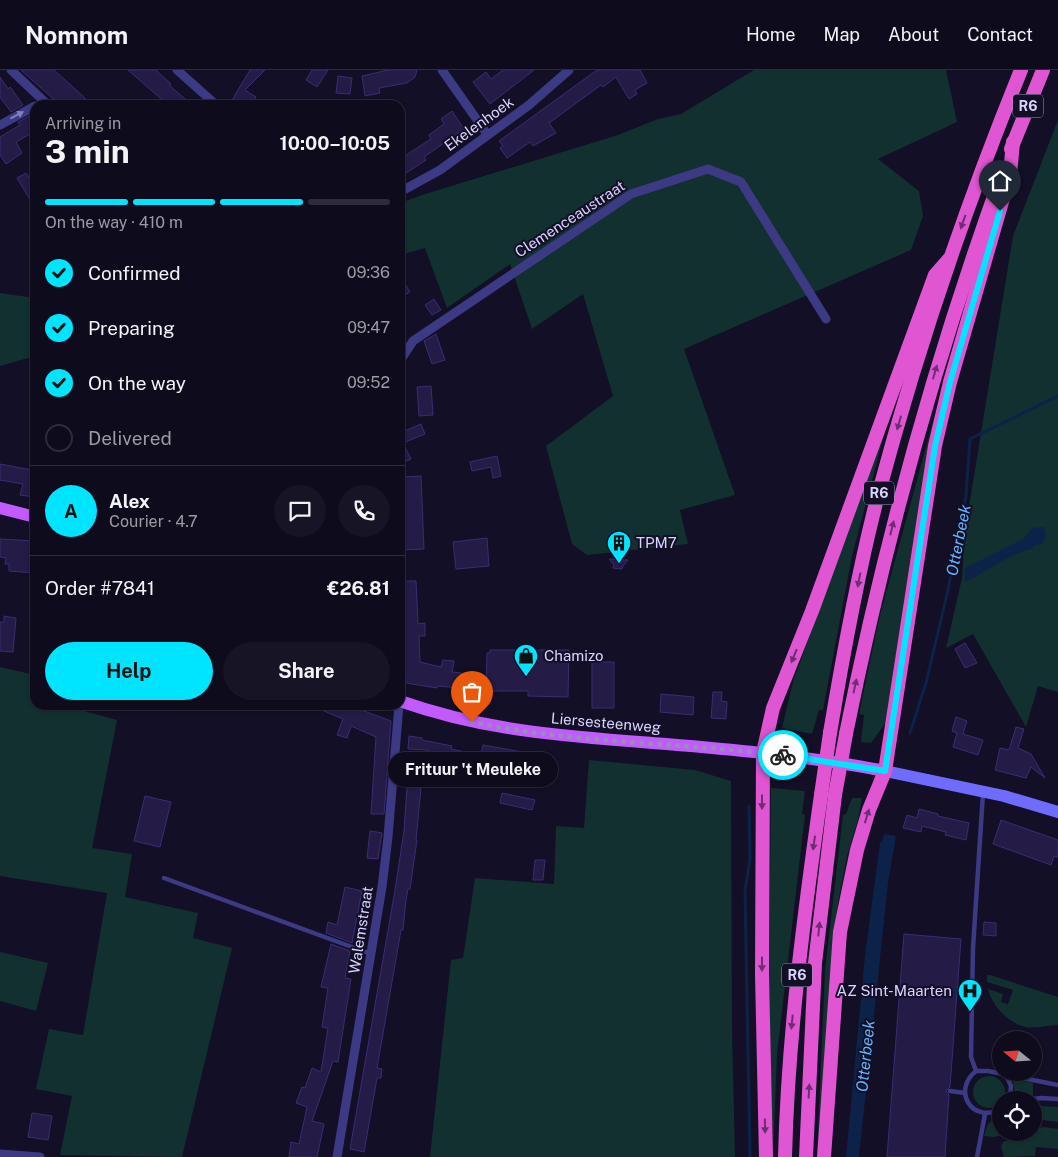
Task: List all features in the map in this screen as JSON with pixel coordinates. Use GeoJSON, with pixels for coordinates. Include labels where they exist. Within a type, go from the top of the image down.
{"type":"FeatureCollection","features":[{"type":"Feature","properties":{"kind":"highway","name":"R6"},"geometry":{"type":"LineString","coordinates":[[806,1157],[815,963],[828,795],[830,732],[847,639],[876,500],[911,380],[949,259],[1021,70]]}},
{"type":"Feature","properties":{"kind":"highway","name":"R6"},"geometry":{"type":"LineString","coordinates":[[785,1157],[789,1056],[794,1009],[828,795],[846,734],[866,636],[907,471],[937,366],[972,257],[1014,142],[1043,70]]}},
{"type":"Feature","properties":{"kind":"highway"},"geometry":{"type":"LineString","coordinates":[[824,1157],[840,932],[857,850],[869,810],[885,771],[935,446],[950,382],[1010,174],[1014,142]]}},
{"type":"Feature","properties":{"kind":"highway"},"geometry":{"type":"LineString","coordinates":[[766,1157],[762,974],[763,753],[773,708],[812,611],[935,275],[949,259]]}},
{"type":"Feature","properties":{"kind":"main road"},"geometry":{"type":"LineString","coordinates":[[0,508],[30,516]]}},
{"type":"Feature","properties":{"kind":"main road","name":"Liersesteenweg"},"geometry":{"type":"LineString","coordinates":[[405,703],[445,716],[542,734],[763,753],[885,771]]}},
{"type":"Feature","properties":{"kind":"main road"},"geometry":{"type":"LineString","coordinates":[[885,771],[983,792],[1058,812]]}},
{"type":"Feature","properties":{"kind":"street"},"geometry":{"type":"LineString","coordinates":[[11,70],[37,100]]}},
{"type":"Feature","properties":{"kind":"street"},"geometry":{"type":"LineString","coordinates":[[177,70],[211,100]]}},
{"type":"Feature","properties":{"kind":"street"},"geometry":{"type":"LineString","coordinates":[[442,70],[487,134]]}},
{"type":"Feature","properties":{"kind":"street","name":"Ekelenhoek"},"geometry":{"type":"LineString","coordinates":[[405,189],[440,170],[529,105],[569,70]]}},
{"type":"Feature","properties":{"kind":"street"},"geometry":{"type":"LineString","coordinates":[[0,125],[30,109]]}},
{"type":"Feature","properties":{"kind":"street","name":"Clemenceaustraat"},"geometry":{"type":"LineString","coordinates":[[405,353],[413,341],[631,194],[708,169],[741,182],[826,319]]}},
{"type":"Feature","properties":{"kind":"street","name":"Walemstraat"},"geometry":{"type":"LineString","coordinates":[[337,1157],[371,954],[388,837],[398,710]]}},
{"type":"Feature","properties":{"kind":"street"},"geometry":{"type":"LineString","coordinates":[[0,1154],[40,1157]]}},
{"type":"Feature","properties":{"kind":"lane"},"geometry":{"type":"LineString","coordinates":[[976,1071],[971,1057],[973,957],[983,792]]}},
{"type":"Feature","properties":{"kind":"lane"},"geometry":{"type":"LineString","coordinates":[[164,878],[371,954]]}},
{"type":"Feature","properties":{"kind":"lane"},"geometry":{"type":"LineString","coordinates":[[992,1072],[976,1071],[966,1082],[965,1093],[975,1110],[985,1114],[992,1113]]}},
{"type":"Feature","properties":{"kind":"lane"},"geometry":{"type":"LineString","coordinates":[[1037,1081],[1058,1085]]}},
{"type":"Feature","properties":{"kind":"lane"},"geometry":{"type":"LineString","coordinates":[[950,1092],[965,1093]]}},
{"type":"Feature","properties":{"kind":"lane"},"geometry":{"type":"LineString","coordinates":[[1042,1098],[1058,1099]]}},
{"type":"Feature","properties":{"kind":"lane"},"geometry":{"type":"LineString","coordinates":[[977,1157],[985,1114]]}},
{"type":"Feature","properties":{"kind":"green space"},"geometry":{"type":"Polygon","coordinates":[[[754,70],[946,70],[957,122],[878,159],[919,191],[923,216],[911,250],[684,349],[735,495],[680,510],[688,544],[587,555],[572,544],[546,446],[613,396],[583,294],[532,329],[510,264],[447,308],[425,248],[405,254],[405,201],[618,135],[658,119],[681,114],[754,70]]]}},
{"type":"Feature","properties":{"kind":"green space"},"geometry":{"type":"Polygon","coordinates":[[[1058,120],[1058,692],[1038,686],[1026,727],[973,634],[946,648],[962,578],[965,531],[1013,236],[1058,120]]]}},
{"type":"Feature","properties":{"kind":"green space"},"geometry":{"type":"Polygon","coordinates":[[[0,293],[30,297],[30,357],[0,366],[0,293]]]}},
{"type":"Feature","properties":{"kind":"green space"},"geometry":{"type":"Polygon","coordinates":[[[947,370],[887,721],[871,743],[861,742],[864,715],[859,714],[879,619],[947,370]]]}},
{"type":"Feature","properties":{"kind":"green space"},"geometry":{"type":"Polygon","coordinates":[[[889,416],[852,556],[823,710],[819,710],[812,734],[782,728],[793,682],[889,416]]]}},
{"type":"Feature","properties":{"kind":"green space"},"geometry":{"type":"Polygon","coordinates":[[[0,667],[30,674],[30,710],[80,710],[117,720],[92,848],[132,854],[125,897],[198,913],[193,938],[232,948],[182,1157],[60,1155],[72,1096],[36,1089],[49,1029],[83,1035],[107,893],[0,876],[0,667]]]}},
{"type":"Feature","properties":{"kind":"green space"},"geometry":{"type":"Polygon","coordinates":[[[589,760],[695,770],[731,781],[732,1030],[735,1157],[430,1157],[451,960],[463,958],[475,878],[554,884],[556,826],[584,828],[589,760]]]}},
{"type":"Feature","properties":{"kind":"green space"},"geometry":{"type":"Polygon","coordinates":[[[771,788],[805,791],[802,814],[805,815],[777,1054],[773,1157],[769,982],[771,788]]]}},
{"type":"Feature","properties":{"kind":"green space"},"geometry":{"type":"Polygon","coordinates":[[[852,798],[862,798],[858,820],[847,856],[838,903],[817,1157],[825,970],[843,815],[846,814],[852,798]]]}},
{"type":"Feature","properties":{"kind":"green space"},"geometry":{"type":"Polygon","coordinates":[[[0,952],[48,963],[36,1011],[0,1001],[0,952]]]}},
{"type":"Feature","properties":{"kind":"green space"},"geometry":{"type":"Polygon","coordinates":[[[987,975],[1058,997],[1058,1025],[1034,1028],[1013,1022],[997,1008],[988,989],[1003,994],[1001,1002],[1008,1004],[1013,990],[987,982],[987,975]]]}},
{"type":"Feature","properties":{"kind":"green space"},"geometry":{"type":"Polygon","coordinates":[[[992,1076],[992,1081],[1002,1081],[1005,1091],[992,1091],[992,1108],[983,1107],[977,1104],[973,1092],[977,1080],[983,1077],[992,1076]]]}},
{"type":"Feature","properties":{"kind":"green space"},"geometry":{"type":"Polygon","coordinates":[[[1025,1081],[1033,1083],[1033,1091],[1015,1091],[1013,1082],[1025,1081]]]}},
{"type":"Feature","properties":{"kind":"green space"},"geometry":{"type":"Polygon","coordinates":[[[1042,1106],[1058,1107],[1058,1122],[1042,1120],[1042,1106]]]}},
{"type":"Feature","properties":{"kind":"green space"},"geometry":{"type":"Polygon","coordinates":[[[992,1121],[992,1137],[984,1136],[988,1124],[992,1121]]]}},
{"type":"Feature","properties":{"kind":"green space"},"geometry":{"type":"Polygon","coordinates":[[[1042,1127],[1058,1129],[1058,1149],[1036,1147],[1035,1156],[1004,1157],[1001,1147],[1003,1142],[1042,1141],[1042,1127]]]}},
{"type":"Feature","properties":{"kind":"water"},"geometry":{"type":"Polygon","coordinates":[[[1044,527],[1046,536],[1042,544],[1035,545],[1032,549],[1016,554],[965,582],[965,568],[1023,539],[1033,528],[1044,527]]]}},
{"type":"Feature","properties":{"kind":"water"},"geometry":{"type":"Polygon","coordinates":[[[884,834],[896,836],[888,883],[859,1157],[846,1157],[865,955],[880,843],[884,834]]]}},
{"type":"Feature","properties":{"kind":"building"},"geometry":{"type":"Polygon","coordinates":[[[21,70],[54,70],[85,98],[83,100],[54,100],[21,70]]]}},
{"type":"Feature","properties":{"kind":"building"},"geometry":{"type":"Polygon","coordinates":[[[128,70],[156,70],[186,100],[162,100],[128,70]]]}},
{"type":"Feature","properties":{"kind":"building"},"geometry":{"type":"Polygon","coordinates":[[[250,70],[265,70],[245,90],[256,97],[254,100],[232,100],[250,70]]]}},
{"type":"Feature","properties":{"kind":"building"},"geometry":{"type":"Polygon","coordinates":[[[312,70],[328,70],[317,87],[306,80],[312,70]]]}},
{"type":"Feature","properties":{"kind":"building"},"geometry":{"type":"Polygon","coordinates":[[[388,70],[417,70],[415,77],[407,83],[379,88],[380,93],[365,96],[362,76],[388,70]]]}},
{"type":"Feature","properties":{"kind":"building"},"geometry":{"type":"Polygon","coordinates":[[[503,70],[534,70],[490,104],[473,82],[486,72],[491,79],[503,70]]]}},
{"type":"Feature","properties":{"kind":"building"},"geometry":{"type":"Polygon","coordinates":[[[597,70],[640,70],[647,83],[635,90],[637,94],[629,99],[616,77],[603,87],[601,85],[549,123],[556,133],[533,146],[530,142],[507,158],[500,148],[503,146],[499,141],[597,70]]]}},
{"type":"Feature","properties":{"kind":"building"},"geometry":{"type":"Polygon","coordinates":[[[338,76],[352,78],[350,94],[336,93],[338,76]]]}},
{"type":"Feature","properties":{"kind":"building"},"geometry":{"type":"Polygon","coordinates":[[[0,77],[23,105],[11,112],[0,97],[0,77]]]}},
{"type":"Feature","properties":{"kind":"building"},"geometry":{"type":"Polygon","coordinates":[[[452,111],[464,129],[424,157],[426,160],[405,174],[405,156],[431,139],[429,135],[444,124],[441,119],[452,111]]]}},
{"type":"Feature","properties":{"kind":"building"},"geometry":{"type":"Polygon","coordinates":[[[30,116],[30,134],[16,142],[22,153],[6,164],[0,155],[0,137],[20,125],[18,122],[30,116]]]}},
{"type":"Feature","properties":{"kind":"building"},"geometry":{"type":"Polygon","coordinates":[[[26,173],[30,179],[30,200],[17,178],[26,173]]]}},
{"type":"Feature","properties":{"kind":"building"},"geometry":{"type":"Polygon","coordinates":[[[405,284],[410,292],[405,295],[405,284]]]}},
{"type":"Feature","properties":{"kind":"building"},"geometry":{"type":"Polygon","coordinates":[[[434,299],[441,310],[432,315],[425,305],[434,299]]]}},
{"type":"Feature","properties":{"kind":"building"},"geometry":{"type":"Polygon","coordinates":[[[436,334],[445,360],[432,364],[424,341],[436,334]]]}},
{"type":"Feature","properties":{"kind":"building"},"geometry":{"type":"Polygon","coordinates":[[[431,386],[433,415],[419,416],[417,387],[431,386]]]}},
{"type":"Feature","properties":{"kind":"building"},"geometry":{"type":"Polygon","coordinates":[[[421,424],[425,434],[405,442],[405,431],[421,424]]]}},
{"type":"Feature","properties":{"kind":"building"},"geometry":{"type":"Polygon","coordinates":[[[405,447],[411,459],[405,462],[405,447]]]}},
{"type":"Feature","properties":{"kind":"building"},"geometry":{"type":"Polygon","coordinates":[[[497,456],[501,476],[493,478],[491,467],[472,471],[470,462],[497,456]]]}},
{"type":"Feature","properties":{"kind":"building"},"geometry":{"type":"Polygon","coordinates":[[[0,464],[30,470],[30,496],[20,495],[23,484],[0,480],[0,464]]]}},
{"type":"Feature","properties":{"kind":"building"},"geometry":{"type":"Polygon","coordinates":[[[421,476],[424,549],[405,550],[405,477],[421,476]]]}},
{"type":"Feature","properties":{"kind":"building"},"geometry":{"type":"Polygon","coordinates":[[[487,538],[489,566],[456,569],[453,542],[487,538]]]}},
{"type":"Feature","properties":{"kind":"building"},"geometry":{"type":"Polygon","coordinates":[[[0,539],[30,541],[30,573],[9,571],[9,564],[5,564],[6,558],[0,557],[0,539]]]}},
{"type":"Feature","properties":{"kind":"building","name":"TPM7"},"geometry":{"type":"Polygon","coordinates":[[[609,559],[628,560],[622,569],[613,568],[614,565],[609,559]]]}},
{"type":"Feature","properties":{"kind":"building"},"geometry":{"type":"Polygon","coordinates":[[[405,581],[416,581],[418,624],[425,623],[425,636],[419,636],[420,662],[441,667],[443,660],[454,661],[452,672],[462,673],[459,688],[438,686],[437,688],[406,683],[405,581]]]}},
{"type":"Feature","properties":{"kind":"building"},"geometry":{"type":"Polygon","coordinates":[[[4,616],[16,618],[13,652],[0,651],[0,622],[4,622],[4,616]]]}},
{"type":"Feature","properties":{"kind":"building"},"geometry":{"type":"Polygon","coordinates":[[[965,643],[977,663],[965,668],[955,649],[965,643]]]}},
{"type":"Feature","properties":{"kind":"building"},"geometry":{"type":"Polygon","coordinates":[[[490,650],[569,650],[568,697],[528,696],[528,691],[486,691],[487,653],[490,653],[490,650]]]}},
{"type":"Feature","properties":{"kind":"building"},"geometry":{"type":"Polygon","coordinates":[[[592,662],[614,662],[614,708],[592,708],[592,662]]]}},
{"type":"Feature","properties":{"kind":"building"},"geometry":{"type":"Polygon","coordinates":[[[713,692],[722,692],[721,701],[727,702],[726,719],[711,718],[713,692]]]}},
{"type":"Feature","properties":{"kind":"building"},"geometry":{"type":"Polygon","coordinates":[[[661,694],[694,697],[693,715],[660,712],[661,694]]]}},
{"type":"Feature","properties":{"kind":"building"},"geometry":{"type":"Polygon","coordinates":[[[322,710],[361,710],[391,721],[384,814],[371,814],[376,737],[351,726],[347,738],[337,735],[343,719],[322,710]]]}},
{"type":"Feature","properties":{"kind":"building"},"geometry":{"type":"Polygon","coordinates":[[[956,717],[967,721],[963,734],[983,740],[978,755],[953,747],[957,733],[952,731],[956,717]]]}},
{"type":"Feature","properties":{"kind":"building"},"geometry":{"type":"Polygon","coordinates":[[[1016,727],[1024,729],[1018,748],[1031,754],[1045,778],[1031,767],[1026,778],[995,770],[1000,748],[1009,750],[1016,727]]]}},
{"type":"Feature","properties":{"kind":"building"},"geometry":{"type":"Polygon","coordinates":[[[409,736],[452,746],[451,749],[481,755],[483,745],[545,756],[541,775],[499,766],[496,784],[487,782],[489,773],[425,761],[428,750],[408,749],[409,736]]]}},
{"type":"Feature","properties":{"kind":"building"},"geometry":{"type":"Polygon","coordinates":[[[407,787],[421,788],[417,840],[410,889],[408,889],[406,900],[403,930],[401,930],[377,1068],[382,1069],[381,1078],[377,1078],[364,1152],[350,1149],[395,890],[404,831],[407,787]]]}},
{"type":"Feature","properties":{"kind":"building"},"geometry":{"type":"Polygon","coordinates":[[[502,793],[535,800],[532,810],[500,803],[502,793]]]}},
{"type":"Feature","properties":{"kind":"building"},"geometry":{"type":"Polygon","coordinates":[[[145,796],[171,802],[160,847],[134,841],[145,796]]]}},
{"type":"Feature","properties":{"kind":"building"},"geometry":{"type":"Polygon","coordinates":[[[919,809],[938,814],[938,816],[969,823],[966,840],[945,835],[946,832],[922,826],[921,832],[903,828],[907,815],[917,818],[919,809]]]}},
{"type":"Feature","properties":{"kind":"building"},"geometry":{"type":"Polygon","coordinates":[[[1001,820],[1058,840],[1058,857],[1054,856],[1051,865],[993,844],[1001,820]]]}},
{"type":"Feature","properties":{"kind":"building"},"geometry":{"type":"Polygon","coordinates":[[[370,831],[382,833],[378,859],[367,858],[370,831]]]}},
{"type":"Feature","properties":{"kind":"building"},"geometry":{"type":"Polygon","coordinates":[[[535,860],[545,860],[543,880],[533,880],[535,860]]]}},
{"type":"Feature","properties":{"kind":"building"},"geometry":{"type":"Polygon","coordinates":[[[345,887],[362,891],[352,943],[326,933],[328,922],[337,925],[345,887]]]}},
{"type":"Feature","properties":{"kind":"building"},"geometry":{"type":"Polygon","coordinates":[[[984,922],[996,923],[996,936],[983,935],[984,922]]]}},
{"type":"Feature","properties":{"kind":"building"},"geometry":{"type":"Polygon","coordinates":[[[904,934],[961,939],[950,1087],[946,1091],[949,1095],[945,1157],[887,1157],[904,934]]]}},
{"type":"Feature","properties":{"kind":"building"},"geometry":{"type":"Polygon","coordinates":[[[331,944],[350,951],[345,978],[351,979],[338,1062],[333,1061],[312,1121],[324,1124],[317,1157],[289,1157],[291,1142],[299,1144],[307,1107],[296,1103],[302,1087],[305,1088],[312,1068],[321,1072],[328,1028],[322,1027],[328,988],[321,987],[331,944]]]}},
{"type":"Feature","properties":{"kind":"building"},"geometry":{"type":"Polygon","coordinates":[[[32,1113],[52,1116],[48,1140],[28,1137],[32,1113]]]}},
{"type":"Feature","properties":{"kind":"waterway","name":"Otterbeek"},"geometry":{"type":"LineString","coordinates":[[910,733],[926,683],[948,590],[966,496],[970,439],[1058,396]]}},
{"type":"Feature","properties":{"kind":"waterway"},"geometry":{"type":"LineString","coordinates":[[749,806],[750,859],[745,891],[750,1157]]}},
{"type":"Feature","properties":{"kind":"way so far"},"geometry":{"type":"LineString","coordinates":[[472,722],[542,734],[579,738],[783,755]]}},
{"type":"Feature","properties":{"kind":"place","name":"TPM7"},"geometry":{"type":"Point","coordinates":[619,564]}},
{"type":"Feature","properties":{"kind":"place","name":"Chamizo"},"geometry":{"type":"Point","coordinates":[526,677]}},
{"type":"Feature","properties":{"kind":"place","name":"Frituur 't Meuleke"},"geometry":{"type":"Point","coordinates":[472,722]}},
{"type":"Feature","properties":{"kind":"place","name":"AZ Sint-Maarten"},"geometry":{"type":"Point","coordinates":[970,1012]}},
{"type":"Feature","properties":{"kind":"route"},"geometry":{"type":"LineString","coordinates":[[783,755],[885,771],[935,446],[950,382],[1000,211]]}}]}
